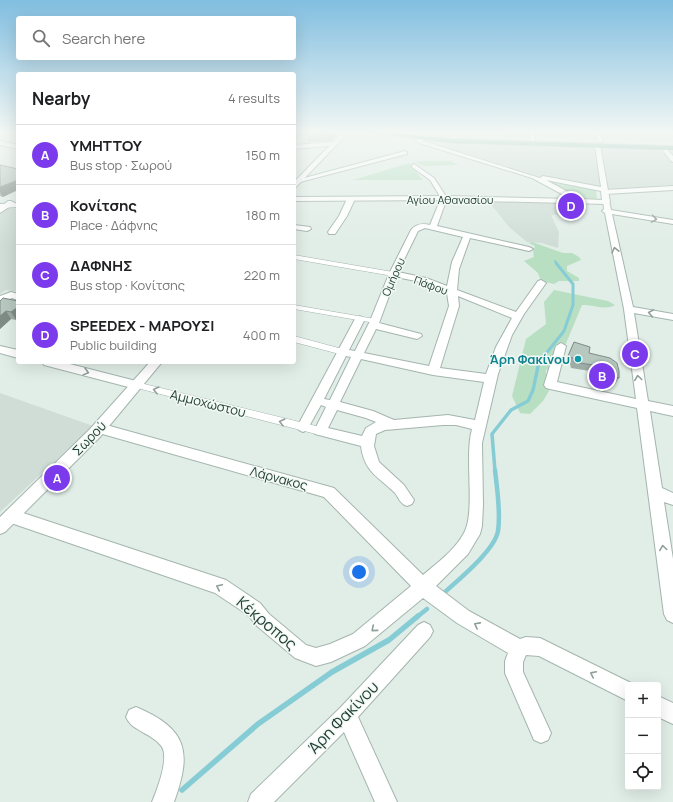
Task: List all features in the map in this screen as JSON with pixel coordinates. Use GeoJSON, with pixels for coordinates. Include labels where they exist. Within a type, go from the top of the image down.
{"type":"FeatureCollection","features":[{"type":"Feature","properties":{"kind":"street"},"geometry":{"type":"LineString","coordinates":[[300,180],[334,170]]}},
{"type":"Feature","properties":{"kind":"street"},"geometry":{"type":"LineString","coordinates":[[420,170],[432,179],[444,198],[432,228]]}},
{"type":"Feature","properties":{"kind":"street"},"geometry":{"type":"LineString","coordinates":[[513,170],[673,222]]}},
{"type":"Feature","properties":{"kind":"street"},"geometry":{"type":"LineString","coordinates":[[602,170],[606,201],[628,310],[673,614]]}},
{"type":"Feature","properties":{"kind":"street"},"geometry":{"type":"LineString","coordinates":[[296,184],[308,171],[323,173]]}},
{"type":"Feature","properties":{"kind":"street"},"geometry":{"type":"LineString","coordinates":[[534,177],[584,202],[606,201],[673,188]]}},
{"type":"Feature","properties":{"kind":"street","name":"Αγίου Αθανασίου"},"geometry":{"type":"LineString","coordinates":[[296,199],[444,198],[584,202]]}},
{"type":"Feature","properties":{"kind":"street"},"geometry":{"type":"LineString","coordinates":[[332,232],[352,199]]}},
{"type":"Feature","properties":{"kind":"street"},"geometry":{"type":"LineString","coordinates":[[0,204],[15,204]]}},
{"type":"Feature","properties":{"kind":"street"},"geometry":{"type":"LineString","coordinates":[[0,210],[15,204]]}},
{"type":"Feature","properties":{"kind":"street","name":"Ομήρου"},"geometry":{"type":"LineString","coordinates":[[320,431],[374,323],[393,274],[415,230],[421,226],[529,249]]}},
{"type":"Feature","properties":{"kind":"street"},"geometry":{"type":"LineString","coordinates":[[296,227],[307,229]]}},
{"type":"Feature","properties":{"kind":"street"},"geometry":{"type":"LineString","coordinates":[[432,371],[454,306],[452,292],[457,258],[467,236]]}},
{"type":"Feature","properties":{"kind":"street","name":"Πάφου"},"geometry":{"type":"LineString","coordinates":[[296,257],[423,280],[517,316]]}},
{"type":"Feature","properties":{"kind":"street"},"geometry":{"type":"LineString","coordinates":[[520,649],[462,617],[423,587],[460,552],[472,534],[476,520],[474,470],[478,425],[487,399],[500,349],[517,316],[541,283]]}},
{"type":"Feature","properties":{"kind":"street"},"geometry":{"type":"LineString","coordinates":[[0,300],[11,295],[16,296]]}},
{"type":"Feature","properties":{"kind":"street"},"geometry":{"type":"LineString","coordinates":[[296,307],[360,319],[417,336]]}},
{"type":"Feature","properties":{"kind":"street"},"geometry":{"type":"LineString","coordinates":[[628,310],[673,317]]}},
{"type":"Feature","properties":{"kind":"street"},"geometry":{"type":"LineString","coordinates":[[303,427],[360,319]]}},
{"type":"Feature","properties":{"kind":"street"},"geometry":{"type":"LineString","coordinates":[[296,340],[357,356],[432,371],[491,379]]}},
{"type":"Feature","properties":{"kind":"street"},"geometry":{"type":"LineString","coordinates":[[561,346],[550,385],[673,411]]}},
{"type":"Feature","properties":{"kind":"street"},"geometry":{"type":"LineString","coordinates":[[0,349],[16,353]]}},
{"type":"Feature","properties":{"kind":"street","name":"Αμμοχώστου"},"geometry":{"type":"LineString","coordinates":[[56,364],[368,443]]}},
{"type":"Feature","properties":{"kind":"street","name":"Σωρού"},"geometry":{"type":"LineString","coordinates":[[6,522],[99,428],[154,364]]}},
{"type":"Feature","properties":{"kind":"street"},"geometry":{"type":"LineString","coordinates":[[317,400],[369,414],[394,425]]}},
{"type":"Feature","properties":{"kind":"street"},"geometry":{"type":"LineString","coordinates":[[407,500],[402,490],[384,478],[371,460],[368,443],[370,432],[381,426],[448,420],[463,421],[478,425]]}},
{"type":"Feature","properties":{"kind":"street","name":"Λάρνακος"},"geometry":{"type":"LineString","coordinates":[[99,428],[329,492],[423,587]]}},
{"type":"Feature","properties":{"kind":"street"},"geometry":{"type":"LineString","coordinates":[[655,492],[673,498]]}},
{"type":"Feature","properties":{"kind":"street","name":"Κέκροπος"},"geometry":{"type":"LineString","coordinates":[[6,522],[220,586],[254,609],[263,620],[302,652],[316,657],[331,653],[359,640],[423,587]]}},
{"type":"Feature","properties":{"kind":"street","name":"Άρη Φακίνου"},"geometry":{"type":"LineString","coordinates":[[259,802],[347,715],[424,631]]}},
{"type":"Feature","properties":{"kind":"street"},"geometry":{"type":"LineString","coordinates":[[541,733],[514,673],[514,661],[520,649],[526,646],[540,647],[625,690]]}},
{"type":"Feature","properties":{"kind":"street"},"geometry":{"type":"LineString","coordinates":[[661,708],[673,714]]}},
{"type":"Feature","properties":{"kind":"street"},"geometry":{"type":"LineString","coordinates":[[347,715],[386,802]]}},
{"type":"Feature","properties":{"kind":"street"},"geometry":{"type":"LineString","coordinates":[[136,717],[162,733],[171,743],[173,752],[172,776],[163,802]]}},
{"type":"Feature","properties":{"kind":"shaded area"},"geometry":{"type":"Polygon","coordinates":[[[522,170],[673,170],[673,185],[613,189],[540,176],[522,170]]]}},
{"type":"Feature","properties":{"kind":"shaded area"},"geometry":{"type":"Polygon","coordinates":[[[489,202],[556,203],[562,215],[551,215],[559,232],[558,248],[542,243],[527,242],[510,228],[489,202]]]}},
{"type":"Feature","properties":{"kind":"shaded area"},"geometry":{"type":"Polygon","coordinates":[[[0,209],[16,209],[16,292],[6,290],[0,294],[0,209]]]}},
{"type":"Feature","properties":{"kind":"shaded area"},"geometry":{"type":"Polygon","coordinates":[[[0,393],[93,426],[0,512],[0,393]]]}},
{"type":"Feature","properties":{"kind":"green space"},"geometry":{"type":"Polygon","coordinates":[[[385,170],[415,170],[423,180],[353,180],[385,170]]]}},
{"type":"Feature","properties":{"kind":"green space"},"geometry":{"type":"Polygon","coordinates":[[[548,182],[596,189],[597,201],[582,200],[548,182]]]}},
{"type":"Feature","properties":{"kind":"green space"},"geometry":{"type":"Polygon","coordinates":[[[532,242],[563,253],[572,253],[579,257],[581,260],[567,266],[567,271],[579,278],[579,281],[559,281],[554,284],[541,281],[538,273],[524,261],[534,257],[533,252],[535,246],[529,243],[532,242]]]}},
{"type":"Feature","properties":{"kind":"green space"},"geometry":{"type":"Polygon","coordinates":[[[554,290],[608,301],[615,305],[611,307],[603,307],[582,305],[560,358],[563,366],[546,370],[546,380],[549,391],[543,401],[530,414],[520,413],[512,396],[526,339],[546,324],[544,302],[554,290]]]}},
{"type":"Feature","properties":{"kind":"building"},"geometry":{"type":"Polygon","coordinates":[[[0,170],[16,170],[16,181],[0,187],[0,170]]]}},
{"type":"Feature","properties":{"kind":"building"},"geometry":{"type":"Polygon","coordinates":[[[3,298],[16,301],[16,308],[11,312],[6,311],[0,316],[0,301],[3,298]]]}},
{"type":"Feature","properties":{"kind":"building"},"geometry":{"type":"Polygon","coordinates":[[[574,342],[590,347],[589,353],[610,358],[617,363],[619,378],[592,371],[593,365],[574,362],[573,358],[568,356],[574,342]]]}},
{"type":"Feature","properties":{"kind":"waterway"},"geometry":{"type":"LineString","coordinates":[[545,355],[564,331],[573,305],[573,284],[556,263]]}},
{"type":"Feature","properties":{"kind":"waterway"},"geometry":{"type":"LineString","coordinates":[[495,471],[492,434],[511,410],[528,401],[533,390],[539,362],[545,354]]}},
{"type":"Feature","properties":{"kind":"waterway"},"geometry":{"type":"LineString","coordinates":[[444,593],[483,556],[495,539],[498,531],[499,516],[495,470]]}},
{"type":"Feature","properties":{"kind":"waterway"},"geometry":{"type":"LineString","coordinates":[[417,617],[427,609]]}},
{"type":"Feature","properties":{"kind":"waterway"},"geometry":{"type":"LineString","coordinates":[[182,790],[258,724],[332,672],[389,640],[418,616]]}},
{"type":"Feature","properties":{"kind":"place","name":"SPEEDEX - ΜΑΡΟΥΣΙ"},"geometry":{"type":"Point","coordinates":[571,206]}},
{"type":"Feature","properties":{"kind":"place","name":"ΔΑΦΝΗΣ"},"geometry":{"type":"Point","coordinates":[635,354]}},
{"type":"Feature","properties":{"kind":"place","name":"Άρη Φακίνου"},"geometry":{"type":"Point","coordinates":[578,359]}},
{"type":"Feature","properties":{"kind":"place","name":"Κονίτσης"},"geometry":{"type":"Point","coordinates":[602,376]}},
{"type":"Feature","properties":{"kind":"place","name":"ΥΜΗΤΤΟΥ"},"geometry":{"type":"Point","coordinates":[57,478]}}]}
